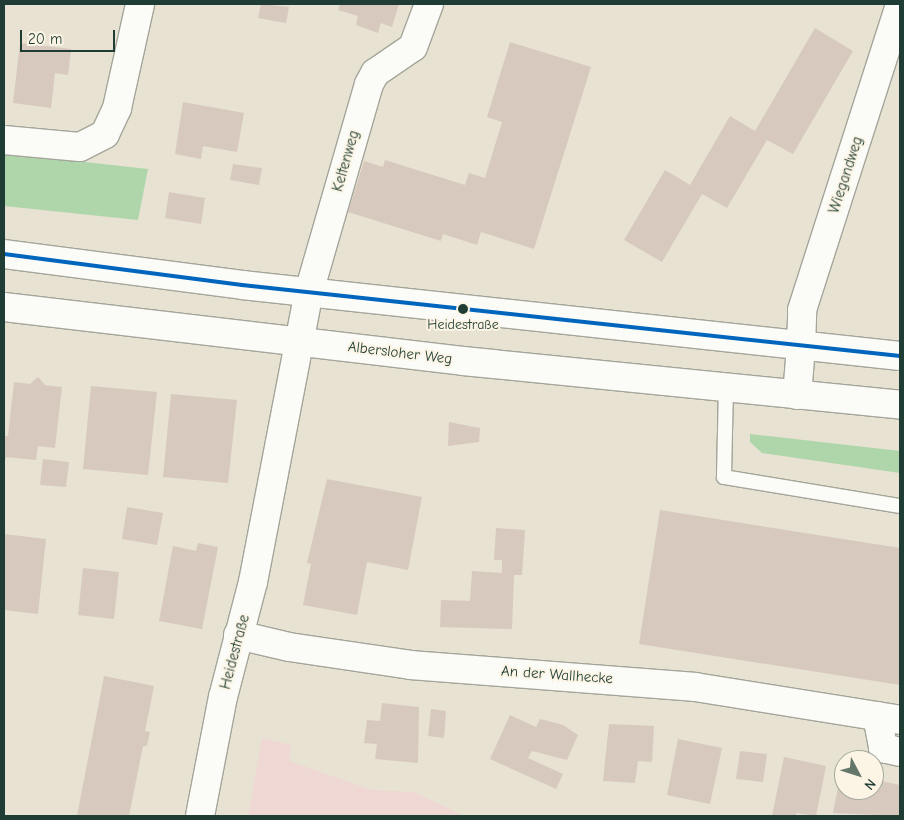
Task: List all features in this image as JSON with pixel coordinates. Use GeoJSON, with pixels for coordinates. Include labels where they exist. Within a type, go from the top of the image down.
{"type":"FeatureCollection","features":[{"type":"Feature","properties":{"kind":"street"},"geometry":{"type":"LineString","coordinates":[[4,140],[80,147],[105,134],[117,108],[140,4]]}},
{"type":"Feature","properties":{"kind":"street","name":"Keltenweg"},"geometry":{"type":"LineString","coordinates":[[299,340],[308,292],[369,84],[375,73],[413,47],[429,4]]}},
{"type":"Feature","properties":{"kind":"street","name":"Wiegandweg"},"geometry":{"type":"LineString","coordinates":[[801,347],[802,310],[900,5]]}},
{"type":"Feature","properties":{"kind":"street"},"geometry":{"type":"LineString","coordinates":[[4,254],[308,292],[801,347],[900,356]]}},
{"type":"Feature","properties":{"kind":"street","name":"Albersloher Weg"},"geometry":{"type":"LineString","coordinates":[[4,311],[299,340],[797,395],[900,404]]}},
{"type":"Feature","properties":{"kind":"street","name":"Heidestraße"},"geometry":{"type":"LineString","coordinates":[[200,816],[238,635],[253,582],[299,340]]}},
{"type":"Feature","properties":{"kind":"street"},"geometry":{"type":"LineString","coordinates":[[797,395],[801,347]]}},
{"type":"Feature","properties":{"kind":"street","name":"An der Wallhecke"},"geometry":{"type":"LineString","coordinates":[[238,635],[288,647],[411,665],[695,687],[889,718],[883,748],[900,752]]}},
{"type":"Feature","properties":{"kind":"lane"},"geometry":{"type":"LineString","coordinates":[[726,387],[724,477],[900,506]]}},
{"type":"Feature","properties":{"kind":"shaded area"},"geometry":{"type":"Polygon","coordinates":[[[262,738],[291,745],[289,761],[372,790],[414,792],[464,816],[248,816],[262,738]]]}},
{"type":"Feature","properties":{"kind":"green space"},"geometry":{"type":"Polygon","coordinates":[[[4,153],[148,169],[138,220],[4,206],[4,153]]]}},
{"type":"Feature","properties":{"kind":"green space"},"geometry":{"type":"Polygon","coordinates":[[[750,434],[900,451],[900,473],[762,453],[750,442],[750,434]]]}},
{"type":"Feature","properties":{"kind":"building"},"geometry":{"type":"Polygon","coordinates":[[[261,4],[289,7],[286,23],[258,18],[261,4]]]}},
{"type":"Feature","properties":{"kind":"building"},"geometry":{"type":"Polygon","coordinates":[[[340,4],[399,4],[392,27],[381,23],[378,33],[356,25],[358,16],[338,10],[340,4]]]}},
{"type":"Feature","properties":{"kind":"building"},"geometry":{"type":"Polygon","coordinates":[[[815,28],[853,51],[793,154],[767,140],[727,208],[702,194],[662,262],[624,240],[665,170],[690,185],[730,116],[755,131],[815,28]]]}},
{"type":"Feature","properties":{"kind":"building"},"geometry":{"type":"Polygon","coordinates":[[[510,42],[591,67],[534,249],[481,232],[477,245],[443,234],[441,241],[348,212],[364,161],[383,167],[385,160],[465,185],[469,173],[485,178],[502,122],[487,117],[510,42]]]}},
{"type":"Feature","properties":{"kind":"building"},"geometry":{"type":"Polygon","coordinates":[[[20,43],[71,49],[68,75],[55,73],[51,108],[13,103],[20,43]]]}},
{"type":"Feature","properties":{"kind":"building"},"geometry":{"type":"Polygon","coordinates":[[[183,102],[244,113],[237,152],[203,146],[201,159],[175,154],[183,102]]]}},
{"type":"Feature","properties":{"kind":"building"},"geometry":{"type":"Polygon","coordinates":[[[233,164],[262,168],[259,185],[230,180],[233,164]]]}},
{"type":"Feature","properties":{"kind":"building"},"geometry":{"type":"Polygon","coordinates":[[[169,192],[205,198],[201,224],[165,218],[169,192]]]}},
{"type":"Feature","properties":{"kind":"building"},"geometry":{"type":"Polygon","coordinates":[[[38,377],[45,385],[62,387],[55,448],[38,446],[36,460],[6,457],[4,465],[4,436],[8,436],[14,382],[30,384],[38,377]]]}},
{"type":"Feature","properties":{"kind":"building"},"geometry":{"type":"Polygon","coordinates":[[[91,386],[157,392],[148,475],[83,469],[91,386]]]}},
{"type":"Feature","properties":{"kind":"building"},"geometry":{"type":"Polygon","coordinates":[[[171,394],[237,400],[228,483],[163,477],[171,394]]]}},
{"type":"Feature","properties":{"kind":"building"},"geometry":{"type":"Polygon","coordinates":[[[449,422],[480,428],[479,442],[448,446],[449,422]]]}},
{"type":"Feature","properties":{"kind":"building"},"geometry":{"type":"Polygon","coordinates":[[[43,459],[69,462],[66,487],[40,485],[43,459]]]}},
{"type":"Feature","properties":{"kind":"building"},"geometry":{"type":"Polygon","coordinates":[[[327,479],[422,497],[408,570],[367,562],[357,615],[303,605],[311,564],[307,563],[327,479]]]}},
{"type":"Feature","properties":{"kind":"building"},"geometry":{"type":"Polygon","coordinates":[[[127,507],[163,513],[157,545],[122,539],[127,507]]]}},
{"type":"Feature","properties":{"kind":"building"},"geometry":{"type":"Polygon","coordinates":[[[660,510],[900,548],[900,685],[639,644],[660,510]]]}},
{"type":"Feature","properties":{"kind":"building"},"geometry":{"type":"Polygon","coordinates":[[[496,528],[525,530],[522,575],[514,575],[512,629],[440,627],[441,600],[470,601],[472,571],[502,573],[502,560],[494,560],[496,528]]]}},
{"type":"Feature","properties":{"kind":"building"},"geometry":{"type":"Polygon","coordinates":[[[4,534],[46,539],[38,614],[4,610],[4,534]]]}},
{"type":"Feature","properties":{"kind":"building"},"geometry":{"type":"Polygon","coordinates":[[[198,543],[218,547],[202,629],[159,621],[173,546],[196,551],[198,543]]]}},
{"type":"Feature","properties":{"kind":"building"},"geometry":{"type":"Polygon","coordinates":[[[83,568],[119,572],[114,619],[78,615],[83,568]]]}},
{"type":"Feature","properties":{"kind":"building"},"geometry":{"type":"Polygon","coordinates":[[[104,676],[154,686],[145,731],[150,732],[147,746],[143,746],[129,816],[77,816],[104,676]]]}},
{"type":"Feature","properties":{"kind":"building"},"geometry":{"type":"Polygon","coordinates":[[[382,703],[419,707],[418,763],[375,759],[377,744],[364,743],[367,720],[380,721],[382,703]]]}},
{"type":"Feature","properties":{"kind":"building"},"geometry":{"type":"Polygon","coordinates":[[[431,709],[446,711],[444,738],[428,736],[431,709]]]}},
{"type":"Feature","properties":{"kind":"building"},"geometry":{"type":"Polygon","coordinates":[[[510,715],[536,727],[540,719],[563,725],[578,735],[567,760],[532,751],[528,758],[563,774],[556,789],[490,759],[510,715]]]}},
{"type":"Feature","properties":{"kind":"building"},"geometry":{"type":"Polygon","coordinates":[[[609,724],[654,726],[652,762],[638,761],[635,783],[603,781],[609,724]]]}},
{"type":"Feature","properties":{"kind":"building"},"geometry":{"type":"Polygon","coordinates":[[[678,739],[722,748],[710,804],[667,795],[678,739]]]}},
{"type":"Feature","properties":{"kind":"building"},"geometry":{"type":"Polygon","coordinates":[[[740,751],[767,754],[763,782],[736,779],[740,751]]]}},
{"type":"Feature","properties":{"kind":"building"},"geometry":{"type":"Polygon","coordinates":[[[784,757],[826,766],[816,816],[796,813],[796,816],[772,816],[784,757]]]}},
{"type":"Feature","properties":{"kind":"building"},"geometry":{"type":"Polygon","coordinates":[[[884,782],[900,785],[900,816],[833,813],[836,800],[884,800],[884,782]]]}},
{"type":"Feature","properties":{"kind":"transit line"},"geometry":{"type":"LineString","coordinates":[[4,254],[242,285],[900,356]]}},
{"type":"Feature","properties":{"kind":"place","name":"Heidestraße"},"geometry":{"type":"Point","coordinates":[463,309]}}]}
